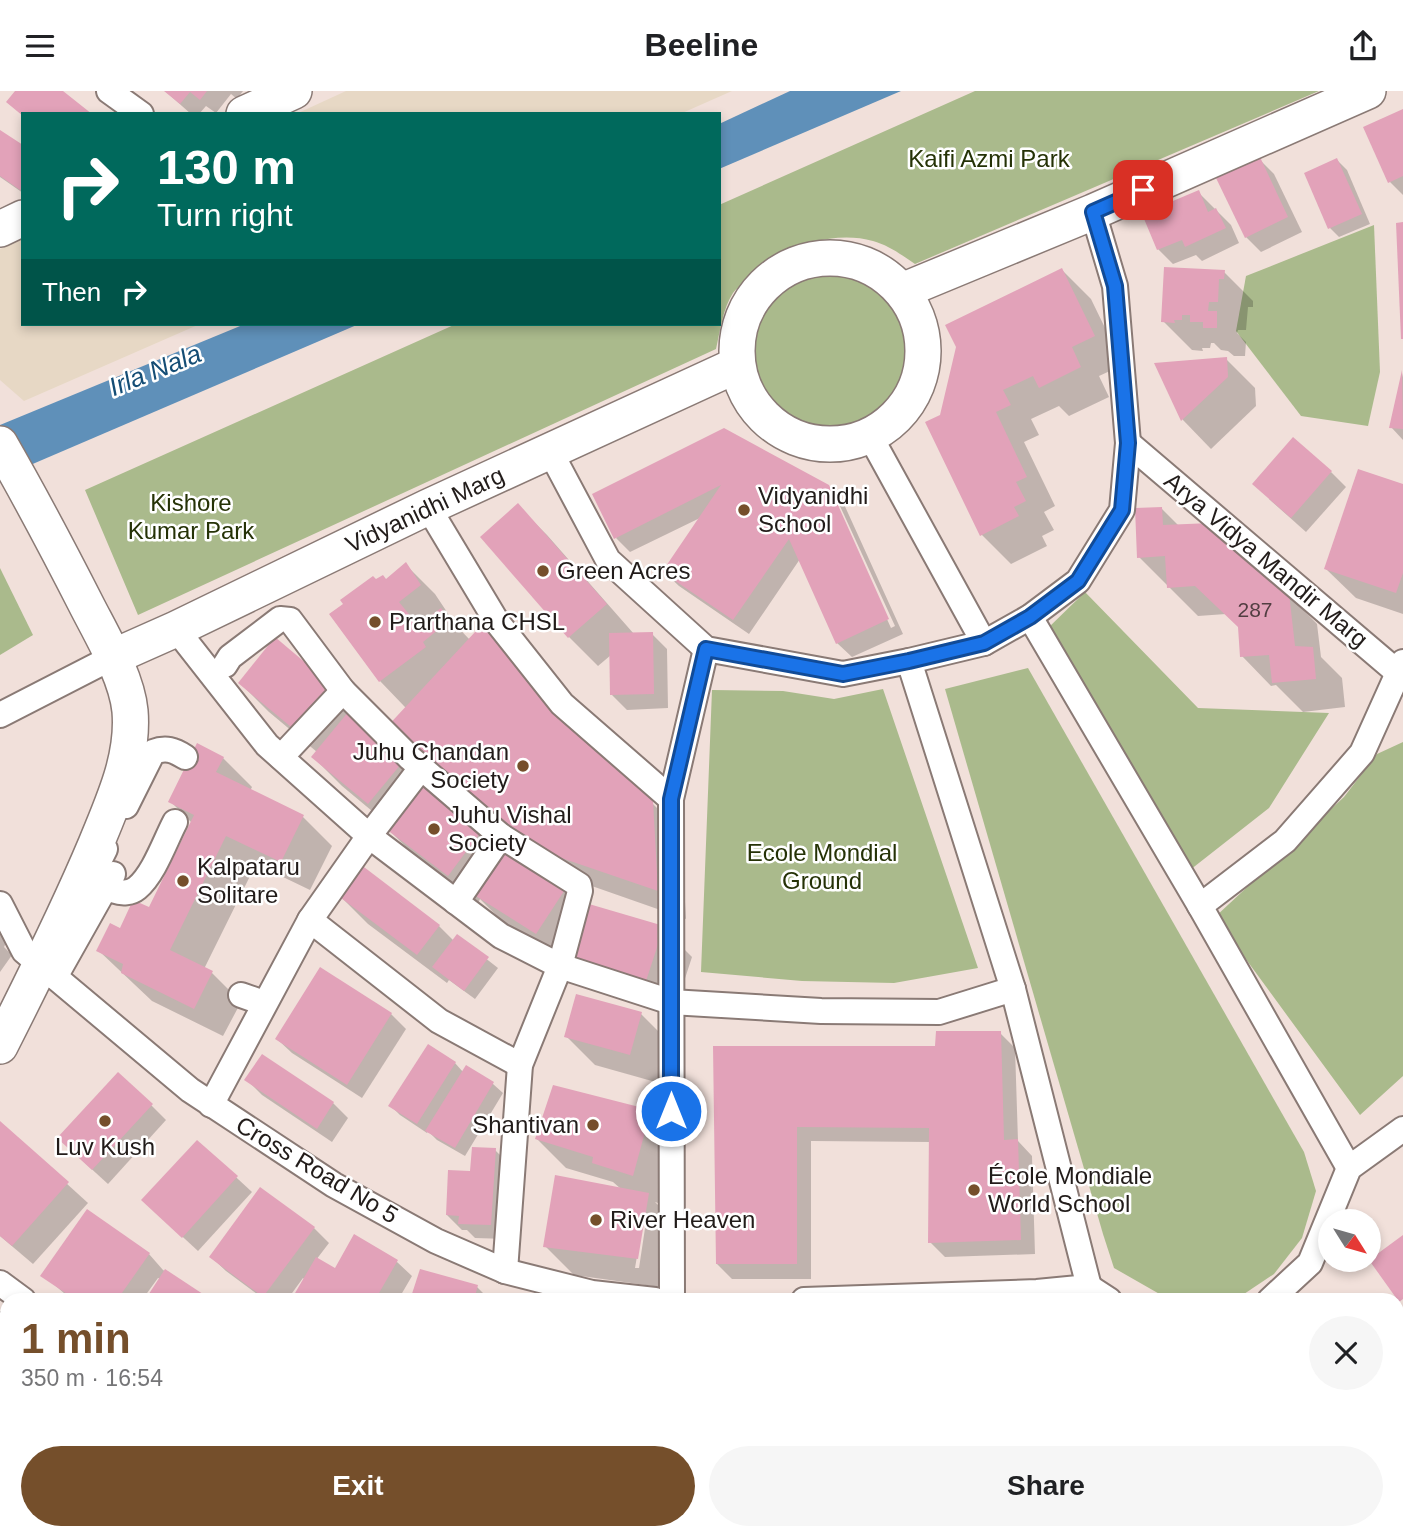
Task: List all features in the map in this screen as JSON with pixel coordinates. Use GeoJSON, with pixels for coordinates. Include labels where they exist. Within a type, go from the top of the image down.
{"type":"FeatureCollection","features":[{"type":"Feature","properties":{"kind":"street"},"geometry":{"type":"LineString","coordinates":[[248,112],[294,91]]}},
{"type":"Feature","properties":{"kind":"street"},"geometry":{"type":"LineString","coordinates":[[902,291],[1093,212],[1368,91]]}},
{"type":"Feature","properties":{"kind":"street"},"geometry":{"type":"LineString","coordinates":[[117,93],[139,112]]}},
{"type":"Feature","properties":{"kind":"street"},"geometry":{"type":"LineString","coordinates":[[551,453],[608,559],[706,649],[843,674],[984,643],[1030,617],[1078,581],[1122,510],[1128,443],[1115,286],[1093,212]]}},
{"type":"Feature","properties":{"kind":"street"},"geometry":{"type":"LineString","coordinates":[[0,229],[21,219]]}},
{"type":"Feature","properties":{"kind":"street"},"geometry":{"type":"LineString","coordinates":[[821,258],[851,260],[879,271],[902,291],[919,320],[924,354],[916,387],[898,416],[870,436],[842,445],[813,444],[786,434],[763,417],[746,393],[737,365],[738,335],[748,307],[766,283],[792,266],[821,258]]}},
{"type":"Feature","properties":{"kind":"street","name":"Vidyanidhi Marg"},"geometry":{"type":"LineString","coordinates":[[113,657],[428,507],[551,453],[737,365]]}},
{"type":"Feature","properties":{"kind":"street"},"geometry":{"type":"LineString","coordinates":[[870,436],[984,643]]}},
{"type":"Feature","properties":{"kind":"street","name":"Arya Vidya Mandir Marg"},"geometry":{"type":"LineString","coordinates":[[1128,443],[1402,671]]}},
{"type":"Feature","properties":{"kind":"street"},"geometry":{"type":"LineString","coordinates":[[0,444],[33,500],[113,657],[140,748],[97,865],[97,872],[124,893],[132,892],[146,879],[175,822]]}},
{"type":"Feature","properties":{"kind":"street"},"geometry":{"type":"LineString","coordinates":[[428,507],[496,622],[562,704],[671,799]]}},
{"type":"Feature","properties":{"kind":"street"},"geometry":{"type":"LineString","coordinates":[[1030,617],[1200,906],[1349,1168]]}},
{"type":"Feature","properties":{"kind":"street"},"geometry":{"type":"LineString","coordinates":[[225,665],[230,657],[280,619],[294,624],[346,693],[421,768],[501,836],[580,888],[560,966],[520,1065],[505,1271]]}},
{"type":"Feature","properties":{"kind":"street"},"geometry":{"type":"LineString","coordinates":[[176,629],[288,771],[501,936],[560,966],[671,1002],[821,1011],[939,1012],[1013,989]]}},
{"type":"Feature","properties":{"kind":"street"},"geometry":{"type":"LineString","coordinates":[[672,1293],[671,799],[706,649]]}},
{"type":"Feature","properties":{"kind":"street"},"geometry":{"type":"LineString","coordinates":[[0,715],[113,657]]}},
{"type":"Feature","properties":{"kind":"street"},"geometry":{"type":"LineString","coordinates":[[40,964],[108,746],[113,657]]}},
{"type":"Feature","properties":{"kind":"street"},"geometry":{"type":"LineString","coordinates":[[909,661],[1013,989],[1099,1293]]}},
{"type":"Feature","properties":{"kind":"street"},"geometry":{"type":"LineString","coordinates":[[1200,906],[1286,841],[1362,753],[1402,671]]}},
{"type":"Feature","properties":{"kind":"street"},"geometry":{"type":"LineString","coordinates":[[288,771],[346,693]]}},
{"type":"Feature","properties":{"kind":"street"},"geometry":{"type":"LineString","coordinates":[[140,748],[173,750],[185,757]]}},
{"type":"Feature","properties":{"kind":"street"},"geometry":{"type":"LineString","coordinates":[[0,1046],[75,894],[116,796],[140,748]]}},
{"type":"Feature","properties":{"kind":"street"},"geometry":{"type":"LineString","coordinates":[[211,1105],[252,999],[421,768]]}},
{"type":"Feature","properties":{"kind":"street"},"geometry":{"type":"LineString","coordinates":[[456,902],[501,836]]}},
{"type":"Feature","properties":{"kind":"street"},"geometry":{"type":"LineString","coordinates":[[0,997],[40,964],[110,880]]}},
{"type":"Feature","properties":{"kind":"street"},"geometry":{"type":"LineString","coordinates":[[0,904],[40,964]]}},
{"type":"Feature","properties":{"kind":"street"},"geometry":{"type":"LineString","coordinates":[[310,920],[439,1021],[520,1065]]}},
{"type":"Feature","properties":{"kind":"street","name":"Cross Road No 5"},"geometry":{"type":"LineString","coordinates":[[40,964],[190,1090],[334,1185],[436,1241],[505,1271],[579,1293]]}},
{"type":"Feature","properties":{"kind":"street"},"geometry":{"type":"LineString","coordinates":[[1278,1293],[1310,1263],[1349,1168],[1403,1129]]}},
{"type":"Feature","properties":{"kind":"shaded area"},"geometry":{"type":"Polygon","coordinates":[[[346,91],[732,91],[685,112],[300,112],[346,91]]]}},
{"type":"Feature","properties":{"kind":"shaded area"},"geometry":{"type":"Polygon","coordinates":[[[21,239],[21,326],[195,326],[24,401],[0,380],[0,249],[21,239]]]}},
{"type":"Feature","properties":{"kind":"green space","name":"Kishore Kumar Park"},"geometry":{"type":"Polygon","coordinates":[[[975,91],[1319,91],[915,264],[884,245],[858,238],[827,239],[797,248],[770,263],[733,293],[724,313],[716,349],[138,615],[85,490],[452,326],[721,326],[721,204],[975,91]]]}},
{"type":"Feature","properties":{"kind":"green space"},"geometry":{"type":"Polygon","coordinates":[[[1374,225],[1380,372],[1368,426],[1301,416],[1236,331],[1246,276],[1374,225]]]}},
{"type":"Feature","properties":{"kind":"green space"},"geometry":{"type":"Polygon","coordinates":[[[828,275],[859,281],[884,299],[902,324],[908,355],[902,386],[884,411],[859,429],[828,435],[797,429],[772,411],[754,386],[748,355],[754,324],[772,299],[797,281],[828,275]]]}},
{"type":"Feature","properties":{"kind":"green space"},"geometry":{"type":"Polygon","coordinates":[[[0,568],[33,635],[0,655],[0,568]]]}},
{"type":"Feature","properties":{"kind":"green space"},"geometry":{"type":"Polygon","coordinates":[[[1085,592],[1198,708],[1329,713],[1269,808],[1190,870],[1047,629],[1085,592]]]}},
{"type":"Feature","properties":{"kind":"green space"},"geometry":{"type":"Polygon","coordinates":[[[1028,668],[1304,1152],[1316,1191],[1302,1238],[1274,1274],[1246,1293],[1158,1293],[1114,1268],[945,689],[1028,668]]]}},
{"type":"Feature","properties":{"kind":"green space","name":"Ecole Mondial Ground"},"geometry":{"type":"Polygon","coordinates":[[[883,689],[978,968],[894,983],[802,981],[701,972],[712,690],[783,691],[834,699],[883,689]]]}},
{"type":"Feature","properties":{"kind":"green space"},"geometry":{"type":"Polygon","coordinates":[[[1403,742],[1403,1076],[1360,1115],[1215,917],[1344,797],[1377,754],[1403,742]]]}},
{"type":"Feature","properties":{"kind":"water"},"geometry":{"type":"Polygon","coordinates":[[[790,91],[901,91],[721,168],[721,123],[790,91]]]}},
{"type":"Feature","properties":{"kind":"water","name":"Irla Nala"},"geometry":{"type":"Polygon","coordinates":[[[240,326],[354,326],[0,478],[0,425],[240,326]]]}},
{"type":"Feature","properties":{"kind":"building"},"geometry":{"type":"Polygon","coordinates":[[[15,91],[63,91],[89,112],[21,112],[21,114],[6,102],[15,91]]]}},
{"type":"Feature","properties":{"kind":"building"},"geometry":{"type":"Polygon","coordinates":[[[164,91],[207,91],[200,100],[190,92],[180,104],[164,91]]]}},
{"type":"Feature","properties":{"kind":"building"},"geometry":{"type":"Polygon","coordinates":[[[1403,109],[1403,176],[1388,183],[1363,127],[1403,109]]]}},
{"type":"Feature","properties":{"kind":"building"},"geometry":{"type":"Polygon","coordinates":[[[0,130],[21,144],[21,189],[0,176],[0,130]]]}},
{"type":"Feature","properties":{"kind":"building"},"geometry":{"type":"Polygon","coordinates":[[[1260,157],[1288,217],[1245,238],[1216,178],[1260,157]]]}},
{"type":"Feature","properties":{"kind":"building"},"geometry":{"type":"Polygon","coordinates":[[[1337,158],[1362,214],[1328,229],[1304,173],[1337,158]]]}},
{"type":"Feature","properties":{"kind":"building"},"geometry":{"type":"Polygon","coordinates":[[[1199,190],[1208,212],[1216,208],[1226,228],[1185,247],[1182,240],[1157,250],[1142,214],[1199,190]]]}},
{"type":"Feature","properties":{"kind":"building"},"geometry":{"type":"Polygon","coordinates":[[[1403,222],[1403,339],[1401,339],[1396,223],[1403,222]]]}},
{"type":"Feature","properties":{"kind":"building"},"geometry":{"type":"Polygon","coordinates":[[[1164,267],[1225,270],[1224,279],[1219,279],[1218,302],[1209,302],[1208,311],[1217,311],[1217,328],[1203,328],[1203,322],[1190,322],[1190,315],[1182,315],[1182,320],[1174,320],[1175,323],[1161,322],[1164,267]]]}},
{"type":"Feature","properties":{"kind":"building"},"geometry":{"type":"Polygon","coordinates":[[[1062,268],[1095,336],[1072,347],[1081,367],[1039,388],[1033,376],[1003,390],[1011,405],[996,412],[1027,477],[1016,482],[1026,501],[1014,507],[1019,516],[980,536],[925,422],[940,415],[956,347],[945,325],[1062,268]]]}},
{"type":"Feature","properties":{"kind":"building"},"geometry":{"type":"Polygon","coordinates":[[[1227,357],[1228,377],[1181,421],[1154,363],[1227,357]]]}},
{"type":"Feature","properties":{"kind":"building"},"geometry":{"type":"Polygon","coordinates":[[[1402,370],[1403,429],[1389,428],[1402,370]]]}},
{"type":"Feature","properties":{"kind":"building","name":"Vidyanidhi School"},"geometry":{"type":"Polygon","coordinates":[[[724,428],[829,485],[889,619],[836,644],[789,539],[733,620],[662,572],[721,485],[614,539],[592,494],[724,428]]]}},
{"type":"Feature","properties":{"kind":"building"},"geometry":{"type":"Polygon","coordinates":[[[1293,437],[1332,471],[1291,518],[1252,484],[1293,437]]]}},
{"type":"Feature","properties":{"kind":"building"},"geometry":{"type":"Polygon","coordinates":[[[1358,469],[1403,484],[1403,573],[1396,593],[1324,569],[1358,469]]]}},
{"type":"Feature","properties":{"kind":"building","name":"Green Acres"},"geometry":{"type":"Polygon","coordinates":[[[518,503],[607,604],[568,638],[480,537],[518,503]]]}},
{"type":"Feature","properties":{"kind":"building"},"geometry":{"type":"Polygon","coordinates":[[[1162,507],[1163,525],[1211,523],[1289,593],[1295,646],[1313,647],[1316,679],[1272,683],[1269,655],[1240,657],[1238,627],[1195,586],[1167,588],[1165,556],[1137,558],[1135,508],[1162,507]]]}},
{"type":"Feature","properties":{"kind":"building","name":"Prarthana CHSL"},"geometry":{"type":"Polygon","coordinates":[[[406,562],[421,585],[399,602],[418,625],[441,608],[450,620],[423,642],[426,647],[379,682],[329,614],[343,604],[340,600],[373,576],[376,579],[383,575],[386,579],[406,562]]]}},
{"type":"Feature","properties":{"kind":"building","name":"Juhu Chandan Society"},"geometry":{"type":"Polygon","coordinates":[[[488,618],[558,709],[653,801],[658,891],[538,850],[384,730],[488,618]]]}},
{"type":"Feature","properties":{"kind":"building"},"geometry":{"type":"Polygon","coordinates":[[[653,632],[654,694],[610,695],[609,633],[653,632]]]}},
{"type":"Feature","properties":{"kind":"building"},"geometry":{"type":"Polygon","coordinates":[[[275,637],[333,686],[296,731],[238,683],[275,637]]]}},
{"type":"Feature","properties":{"kind":"building","name":"Juhu Vishal Society"},"geometry":{"type":"Polygon","coordinates":[[[349,711],[406,758],[368,804],[311,757],[349,711]]]}},
{"type":"Feature","properties":{"kind":"building","name":"Kalpataru Solitare"},"geometry":{"type":"Polygon","coordinates":[[[197,743],[224,757],[216,772],[304,815],[281,862],[226,836],[170,950],[213,971],[194,1009],[121,973],[123,964],[96,951],[110,923],[120,928],[133,900],[149,907],[194,815],[168,802],[197,743]]]}},
{"type":"Feature","properties":{"kind":"building","name":"Juhu Vishal Society"},"geometry":{"type":"Polygon","coordinates":[[[421,782],[483,829],[448,876],[386,829],[421,782]]]}},
{"type":"Feature","properties":{"kind":"building","name":"Juhu Vishal Society"},"geometry":{"type":"Polygon","coordinates":[[[501,847],[566,888],[536,934],[471,893],[501,847]]]}},
{"type":"Feature","properties":{"kind":"building"},"geometry":{"type":"Polygon","coordinates":[[[360,864],[440,925],[417,955],[337,895],[360,864]]]}},
{"type":"Feature","properties":{"kind":"building","name":"Juhu Vishal Society"},"geometry":{"type":"Polygon","coordinates":[[[589,904],[664,926],[646,981],[572,959],[589,904]]]}},
{"type":"Feature","properties":{"kind":"building"},"geometry":{"type":"Polygon","coordinates":[[[457,934],[489,957],[464,991],[432,967],[457,934]]]}},
{"type":"Feature","properties":{"kind":"building"},"geometry":{"type":"Polygon","coordinates":[[[320,967],[392,1013],[347,1085],[275,1039],[320,967]]]}},
{"type":"Feature","properties":{"kind":"building"},"geometry":{"type":"Polygon","coordinates":[[[576,994],[642,1012],[630,1055],[564,1037],[576,994]]]}},
{"type":"Feature","properties":{"kind":"building","name":"École Mondiale World School"},"geometry":{"type":"Polygon","coordinates":[[[936,1031],[1001,1031],[1004,1140],[1018,1139],[1021,1240],[928,1243],[929,1128],[797,1127],[797,1264],[716,1264],[713,1046],[935,1046],[936,1031]]]}},
{"type":"Feature","properties":{"kind":"building"},"geometry":{"type":"Polygon","coordinates":[[[428,1044],[456,1062],[417,1124],[388,1106],[428,1044]]]}},
{"type":"Feature","properties":{"kind":"building"},"geometry":{"type":"Polygon","coordinates":[[[262,1054],[334,1102],[317,1129],[244,1080],[262,1054]]]}},
{"type":"Feature","properties":{"kind":"building"},"geometry":{"type":"Polygon","coordinates":[[[466,1065],[494,1082],[455,1148],[425,1131],[466,1065]]]}},
{"type":"Feature","properties":{"kind":"building","name":"Luv Kush"},"geometry":{"type":"Polygon","coordinates":[[[118,1072],[153,1104],[92,1170],[57,1138],[118,1072]]]}},
{"type":"Feature","properties":{"kind":"building","name":"Shantivan"},"geometry":{"type":"Polygon","coordinates":[[[553,1085],[651,1110],[633,1176],[592,1163],[593,1157],[535,1139],[553,1085]]]}},
{"type":"Feature","properties":{"kind":"building"},"geometry":{"type":"Polygon","coordinates":[[[0,1121],[69,1182],[12,1246],[0,1236],[0,1121]]]}},
{"type":"Feature","properties":{"kind":"building"},"geometry":{"type":"Polygon","coordinates":[[[197,1140],[238,1176],[182,1238],[141,1200],[197,1140]]]}},
{"type":"Feature","properties":{"kind":"building"},"geometry":{"type":"Polygon","coordinates":[[[472,1147],[496,1148],[491,1225],[458,1224],[459,1216],[446,1215],[448,1170],[470,1171],[472,1147]]]}},
{"type":"Feature","properties":{"kind":"building","name":"River Heaven"},"geometry":{"type":"Polygon","coordinates":[[[555,1175],[649,1193],[638,1259],[543,1247],[555,1175]]]}},
{"type":"Feature","properties":{"kind":"building"},"geometry":{"type":"Polygon","coordinates":[[[260,1187],[315,1227],[266,1293],[258,1293],[209,1257],[260,1187]]]}},
{"type":"Feature","properties":{"kind":"building"},"geometry":{"type":"Polygon","coordinates":[[[87,1209],[150,1253],[122,1293],[66,1293],[40,1276],[87,1209]]]}},
{"type":"Feature","properties":{"kind":"building"},"geometry":{"type":"Polygon","coordinates":[[[354,1234],[398,1260],[379,1293],[295,1293],[316,1257],[335,1268],[354,1234]]]}},
{"type":"Feature","properties":{"kind":"building"},"geometry":{"type":"Polygon","coordinates":[[[1403,1235],[1403,1293],[1393,1293],[1378,1272],[1381,1272],[1381,1251],[1403,1235]]]}},
{"type":"Feature","properties":{"kind":"building"},"geometry":{"type":"Polygon","coordinates":[[[165,1269],[201,1293],[150,1293],[165,1269]]]}},
{"type":"Feature","properties":{"kind":"building"},"geometry":{"type":"Polygon","coordinates":[[[420,1269],[478,1285],[476,1293],[412,1293],[420,1269]]]}},
{"type":"Feature","properties":{"kind":"place","name":"Vidyanidhi School"},"geometry":{"type":"Point","coordinates":[744,510]}},
{"type":"Feature","properties":{"kind":"place","name":"Green Acres"},"geometry":{"type":"Point","coordinates":[543,571]}},
{"type":"Feature","properties":{"kind":"place","name":"Prarthana CHSL"},"geometry":{"type":"Point","coordinates":[375,622]}},
{"type":"Feature","properties":{"kind":"place","name":"Juhu Chandan Society"},"geometry":{"type":"Point","coordinates":[523,766]}},
{"type":"Feature","properties":{"kind":"place","name":"Juhu Vishal Society"},"geometry":{"type":"Point","coordinates":[434,829]}},
{"type":"Feature","properties":{"kind":"place","name":"Kalpataru Solitare"},"geometry":{"type":"Point","coordinates":[183,881]}},
{"type":"Feature","properties":{"kind":"place","name":"Luv Kush"},"geometry":{"type":"Point","coordinates":[105,1121]}},
{"type":"Feature","properties":{"kind":"place","name":"Shantivan"},"geometry":{"type":"Point","coordinates":[593,1125]}},
{"type":"Feature","properties":{"kind":"place","name":"École Mondiale World School"},"geometry":{"type":"Point","coordinates":[974,1190]}},
{"type":"Feature","properties":{"kind":"place","name":"River Heaven"},"geometry":{"type":"Point","coordinates":[596,1220]}},
{"type":"Feature","properties":{"kind":"route"},"geometry":{"type":"LineString","coordinates":[[671,1111],[671,799],[706,649],[843,674],[984,643],[1030,617],[1078,581],[1122,510],[1128,443],[1115,286],[1093,212],[1143,190]]}},
{"type":"Feature","properties":{"kind":"park label","name":"Kaifi Azmi Park"},"geometry":{"type":"Point","coordinates":[989,159]}}]}
